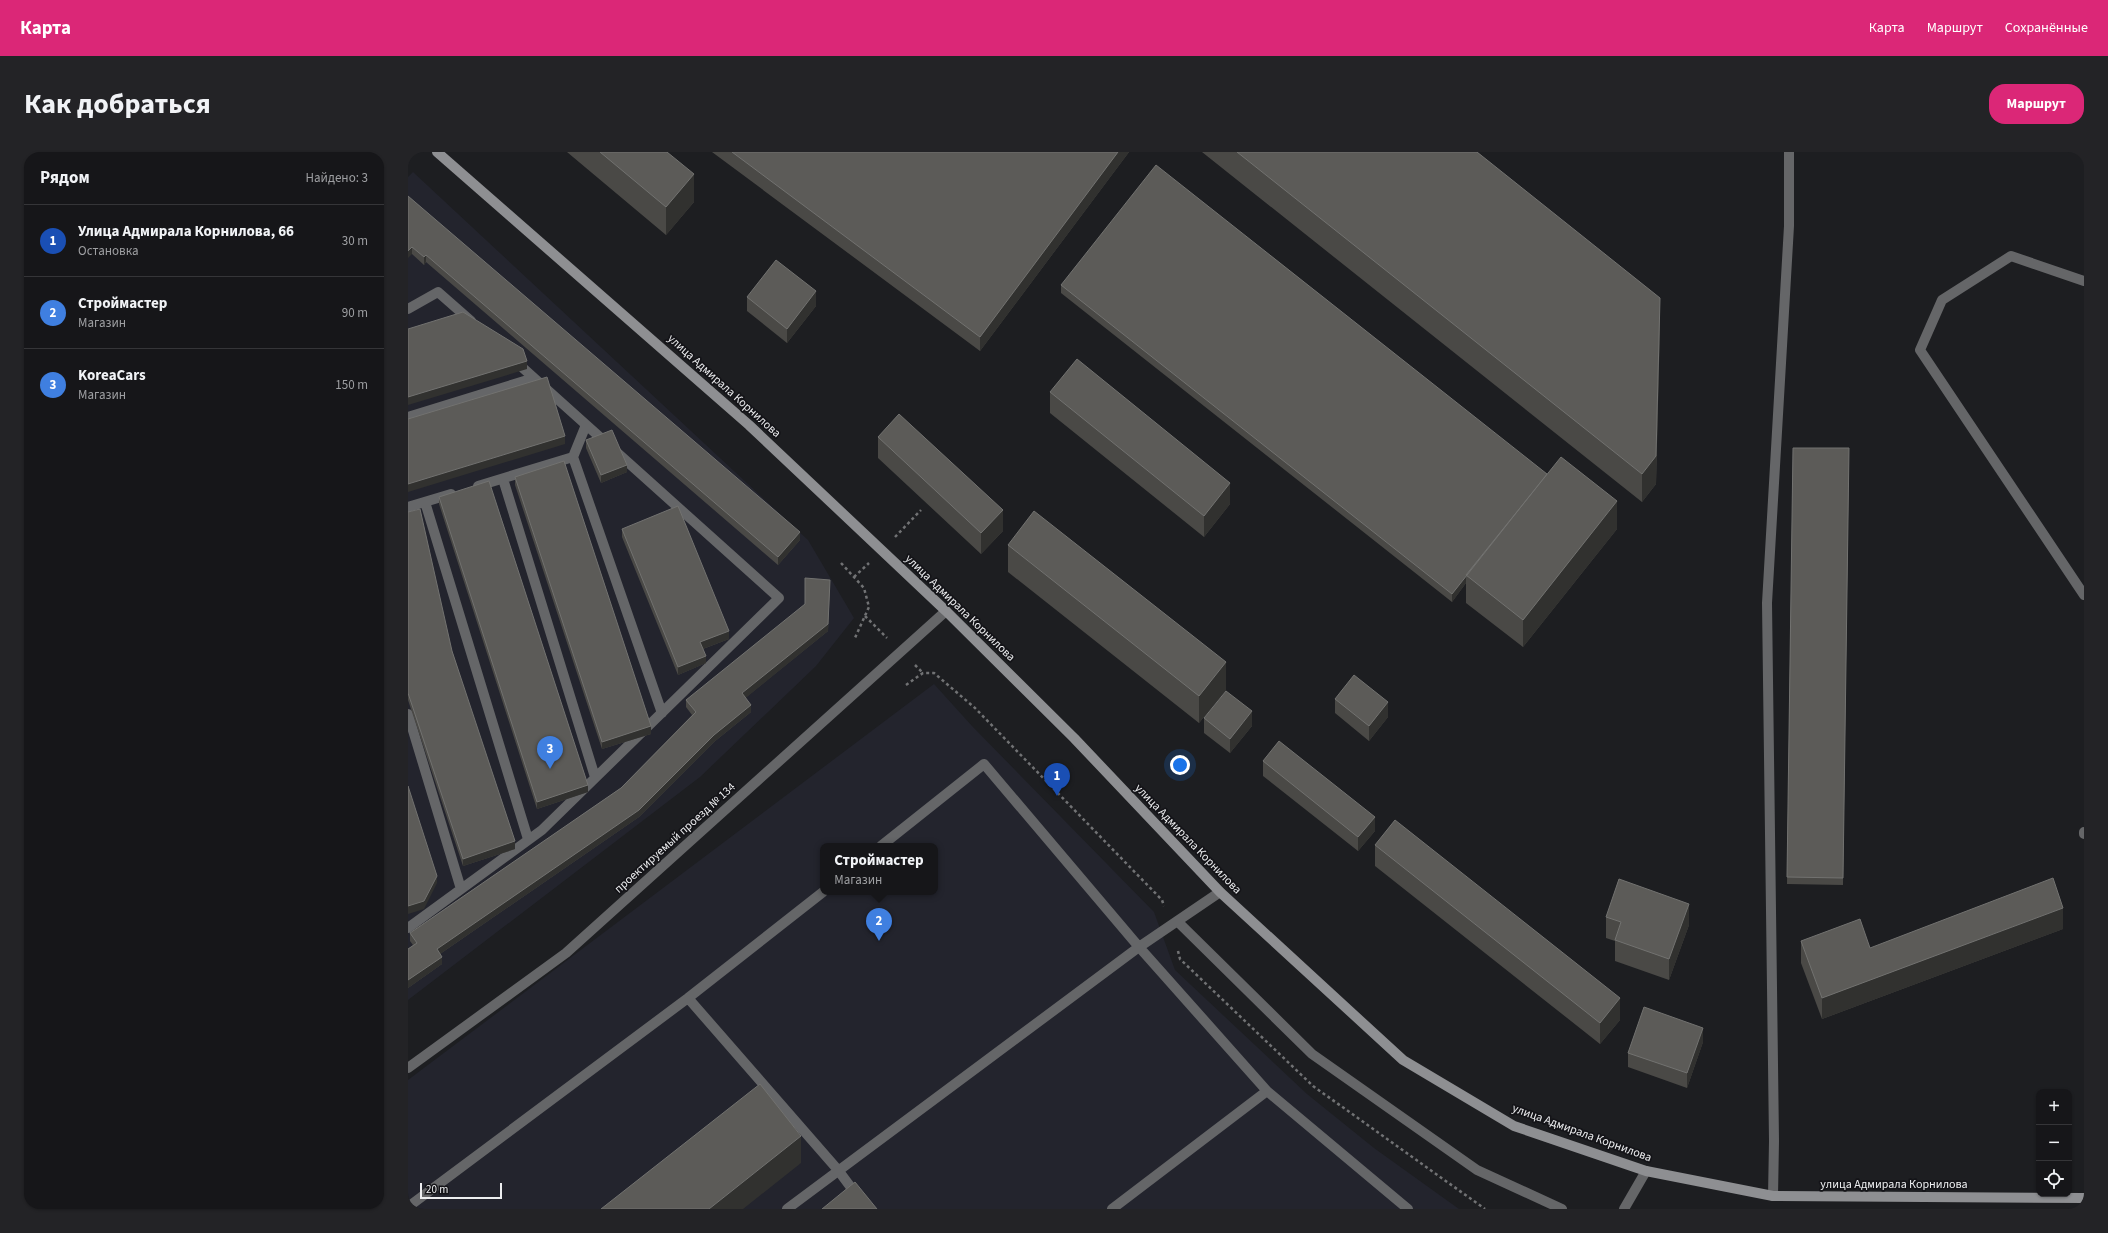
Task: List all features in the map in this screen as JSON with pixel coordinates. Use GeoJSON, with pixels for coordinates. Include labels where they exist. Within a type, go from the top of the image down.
{"type":"FeatureCollection","features":[{"type":"Feature","properties":{"kind":"main road","name":"улица Адмирала Корнилова"},"geometry":{"type":"LineString","coordinates":[[437,152],[749,425],[946,611],[1074,738],[1220,892],[1403,1060],[1514,1126],[1646,1171],[1773,1196],[2084,1198]]}},
{"type":"Feature","properties":{"kind":"street"},"geometry":{"type":"LineString","coordinates":[[1773,1196],[1774,1141],[1767,603],[1789,226],[1790,152]]}},
{"type":"Feature","properties":{"kind":"street"},"geometry":{"type":"LineString","coordinates":[[2084,281],[2011,256],[1942,300],[1920,350],[2084,595]]}},
{"type":"Feature","properties":{"kind":"street"},"geometry":{"type":"LineString","coordinates":[[408,309],[438,292],[478,327]]}},
{"type":"Feature","properties":{"kind":"street"},"geometry":{"type":"LineString","coordinates":[[408,928],[542,830],[779,598],[506,353]]}},
{"type":"Feature","properties":{"kind":"street"},"geometry":{"type":"LineString","coordinates":[[408,417],[534,378]]}},
{"type":"Feature","properties":{"kind":"street"},"geometry":{"type":"LineString","coordinates":[[586,425],[573,457],[662,713]]}},
{"type":"Feature","properties":{"kind":"street"},"geometry":{"type":"LineString","coordinates":[[408,507],[573,457]]}},
{"type":"Feature","properties":{"kind":"street"},"geometry":{"type":"LineString","coordinates":[[503,479],[595,777]]}},
{"type":"Feature","properties":{"kind":"street"},"geometry":{"type":"LineString","coordinates":[[425,502],[528,840]]}},
{"type":"Feature","properties":{"kind":"street","name":"проектируемый проезд № 134"},"geometry":{"type":"LineString","coordinates":[[408,1068],[566,953],[946,611]]}},
{"type":"Feature","properties":{"kind":"street"},"geometry":{"type":"LineString","coordinates":[[408,714],[461,889]]}},
{"type":"Feature","properties":{"kind":"street"},"geometry":{"type":"LineString","coordinates":[[885,843],[984,764],[1139,947],[1267,1091],[1408,1209]]}},
{"type":"Feature","properties":{"kind":"street"},"geometry":{"type":"LineString","coordinates":[[787,1209],[1139,947],[1220,892]]}},
{"type":"Feature","properties":{"kind":"street"},"geometry":{"type":"LineString","coordinates":[[408,1207],[688,998],[820,894]]}},
{"type":"Feature","properties":{"kind":"street"},"geometry":{"type":"LineString","coordinates":[[1177,921],[1312,1054],[1477,1170],[1562,1209]]}},
{"type":"Feature","properties":{"kind":"street"},"geometry":{"type":"LineString","coordinates":[[688,998],[838,1170],[867,1209]]}},
{"type":"Feature","properties":{"kind":"street"},"geometry":{"type":"LineString","coordinates":[[1112,1209],[1267,1091]]}},
{"type":"Feature","properties":{"kind":"street"},"geometry":{"type":"LineString","coordinates":[[1624,1209],[1646,1171]]}},
{"type":"Feature","properties":{"kind":"path"},"geometry":{"type":"LineString","coordinates":[[841,563],[864,588],[869,607],[854,640]]}},
{"type":"Feature","properties":{"kind":"shaded area"},"geometry":{"type":"Polygon","coordinates":[[[413,172],[808,540],[854,618],[816,666],[700,777],[408,1000],[408,177],[413,172]]]}},
{"type":"Feature","properties":{"kind":"shaded area"},"geometry":{"type":"Polygon","coordinates":[[[934,684],[972,726],[1154,912],[1175,970],[1307,1094],[1374,1148],[1459,1209],[408,1209],[408,1080],[934,684]]]}},
{"type":"Feature","properties":{"kind":"building"},"geometry":{"type":"Polygon","coordinates":[[[600,152],[667,152],[694,174],[666,207],[600,152]]]}},
{"type":"Feature","properties":{"kind":"building"},"geometry":{"type":"Polygon","coordinates":[[[732,152],[1118,152],[980,337],[732,152]]]}},
{"type":"Feature","properties":{"kind":"building"},"geometry":{"type":"Polygon","coordinates":[[[1237,152],[1477,152],[1660,298],[1656,456],[1642,474],[1237,152]]]}},
{"type":"Feature","properties":{"kind":"building"},"geometry":{"type":"Polygon","coordinates":[[[1156,165],[1547,474],[1452,594],[1061,285],[1156,165]]]}},
{"type":"Feature","properties":{"kind":"building"},"geometry":{"type":"Polygon","coordinates":[[[408,196],[800,532],[778,557],[426,255],[424,257],[412,247],[408,251],[408,196]]]}},
{"type":"Feature","properties":{"kind":"building"},"geometry":{"type":"Polygon","coordinates":[[[776,260],[816,291],[787,329],[747,297],[776,260]]]}},
{"type":"Feature","properties":{"kind":"building"},"geometry":{"type":"Polygon","coordinates":[[[463,312],[523,349],[527,361],[408,397],[408,329],[463,312]]]}},
{"type":"Feature","properties":{"kind":"building"},"geometry":{"type":"Polygon","coordinates":[[[1077,359],[1230,483],[1204,516],[1050,392],[1077,359]]]}},
{"type":"Feature","properties":{"kind":"building"},"geometry":{"type":"Polygon","coordinates":[[[547,377],[565,436],[408,484],[408,419],[547,377]]]}},
{"type":"Feature","properties":{"kind":"building"},"geometry":{"type":"Polygon","coordinates":[[[899,414],[1003,510],[981,533],[878,437],[899,414]]]}},
{"type":"Feature","properties":{"kind":"building"},"geometry":{"type":"Polygon","coordinates":[[[612,430],[627,465],[601,475],[586,440],[612,430]]]}},
{"type":"Feature","properties":{"kind":"building"},"geometry":{"type":"Polygon","coordinates":[[[1793,448],[1849,448],[1843,878],[1787,877],[1793,448]]]}},
{"type":"Feature","properties":{"kind":"building"},"geometry":{"type":"Polygon","coordinates":[[[1561,457],[1617,501],[1523,620],[1466,575],[1561,457]]]}},
{"type":"Feature","properties":{"kind":"building"},"geometry":{"type":"Polygon","coordinates":[[[564,461],[651,726],[602,742],[515,477],[564,461]]]}},
{"type":"Feature","properties":{"kind":"building"},"geometry":{"type":"Polygon","coordinates":[[[489,481],[588,785],[537,802],[439,497],[489,481]]]}},
{"type":"Feature","properties":{"kind":"building"},"geometry":{"type":"Polygon","coordinates":[[[678,506],[729,631],[700,642],[706,656],[678,667],[622,529],[678,506]]]}},
{"type":"Feature","properties":{"kind":"building"},"geometry":{"type":"Polygon","coordinates":[[[420,509],[452,651],[515,841],[463,859],[408,693],[408,512],[420,509]]]}},
{"type":"Feature","properties":{"kind":"building"},"geometry":{"type":"Polygon","coordinates":[[[1034,511],[1226,662],[1199,696],[1008,545],[1034,511]]]}},
{"type":"Feature","properties":{"kind":"building"},"geometry":{"type":"Polygon","coordinates":[[[805,578],[830,580],[828,624],[742,693],[751,705],[714,735],[639,810],[437,949],[442,957],[408,980],[408,949],[417,943],[410,933],[621,788],[696,712],[686,700],[805,604],[805,578]]]}},
{"type":"Feature","properties":{"kind":"building"},"geometry":{"type":"Polygon","coordinates":[[[1354,675],[1388,702],[1369,726],[1335,699],[1354,675]]]}},
{"type":"Feature","properties":{"kind":"building"},"geometry":{"type":"Polygon","coordinates":[[[1226,691],[1252,711],[1230,739],[1204,718],[1226,691]]]}},
{"type":"Feature","properties":{"kind":"building"},"geometry":{"type":"Polygon","coordinates":[[[1279,741],[1375,817],[1358,837],[1263,761],[1279,741]]]}},
{"type":"Feature","properties":{"kind":"building"},"geometry":{"type":"Polygon","coordinates":[[[408,786],[437,876],[424,901],[408,906],[408,786]]]}},
{"type":"Feature","properties":{"kind":"building"},"geometry":{"type":"Polygon","coordinates":[[[1395,820],[1620,998],[1600,1023],[1375,845],[1395,820]]]}},
{"type":"Feature","properties":{"kind":"building"},"geometry":{"type":"Polygon","coordinates":[[[2053,878],[2063,908],[1822,998],[1801,941],[1860,919],[1870,948],[2053,878]]]}},
{"type":"Feature","properties":{"kind":"building"},"geometry":{"type":"Polygon","coordinates":[[[1619,879],[1689,904],[1669,959],[1615,940],[1621,922],[1606,917],[1619,879]]]}},
{"type":"Feature","properties":{"kind":"building"},"geometry":{"type":"Polygon","coordinates":[[[1644,1007],[1703,1028],[1687,1073],[1628,1053],[1644,1007]]]}},
{"type":"Feature","properties":{"kind":"building"},"geometry":{"type":"Polygon","coordinates":[[[760,1084],[801,1136],[709,1209],[601,1209],[760,1084]]]}},
{"type":"Feature","properties":{"kind":"building"},"geometry":{"type":"Polygon","coordinates":[[[855,1182],[877,1209],[822,1209],[855,1182]]]}},
{"type":"Feature","properties":{"kind":"place","name":"KoreaCars"},"geometry":{"type":"Point","coordinates":[550,769]}},
{"type":"Feature","properties":{"kind":"place","name":"Улица Адмирала Корнилова, 66"},"geometry":{"type":"Point","coordinates":[1057,796]}},
{"type":"Feature","properties":{"kind":"place","name":"Строймастер"},"geometry":{"type":"Point","coordinates":[879,941]}}]}
